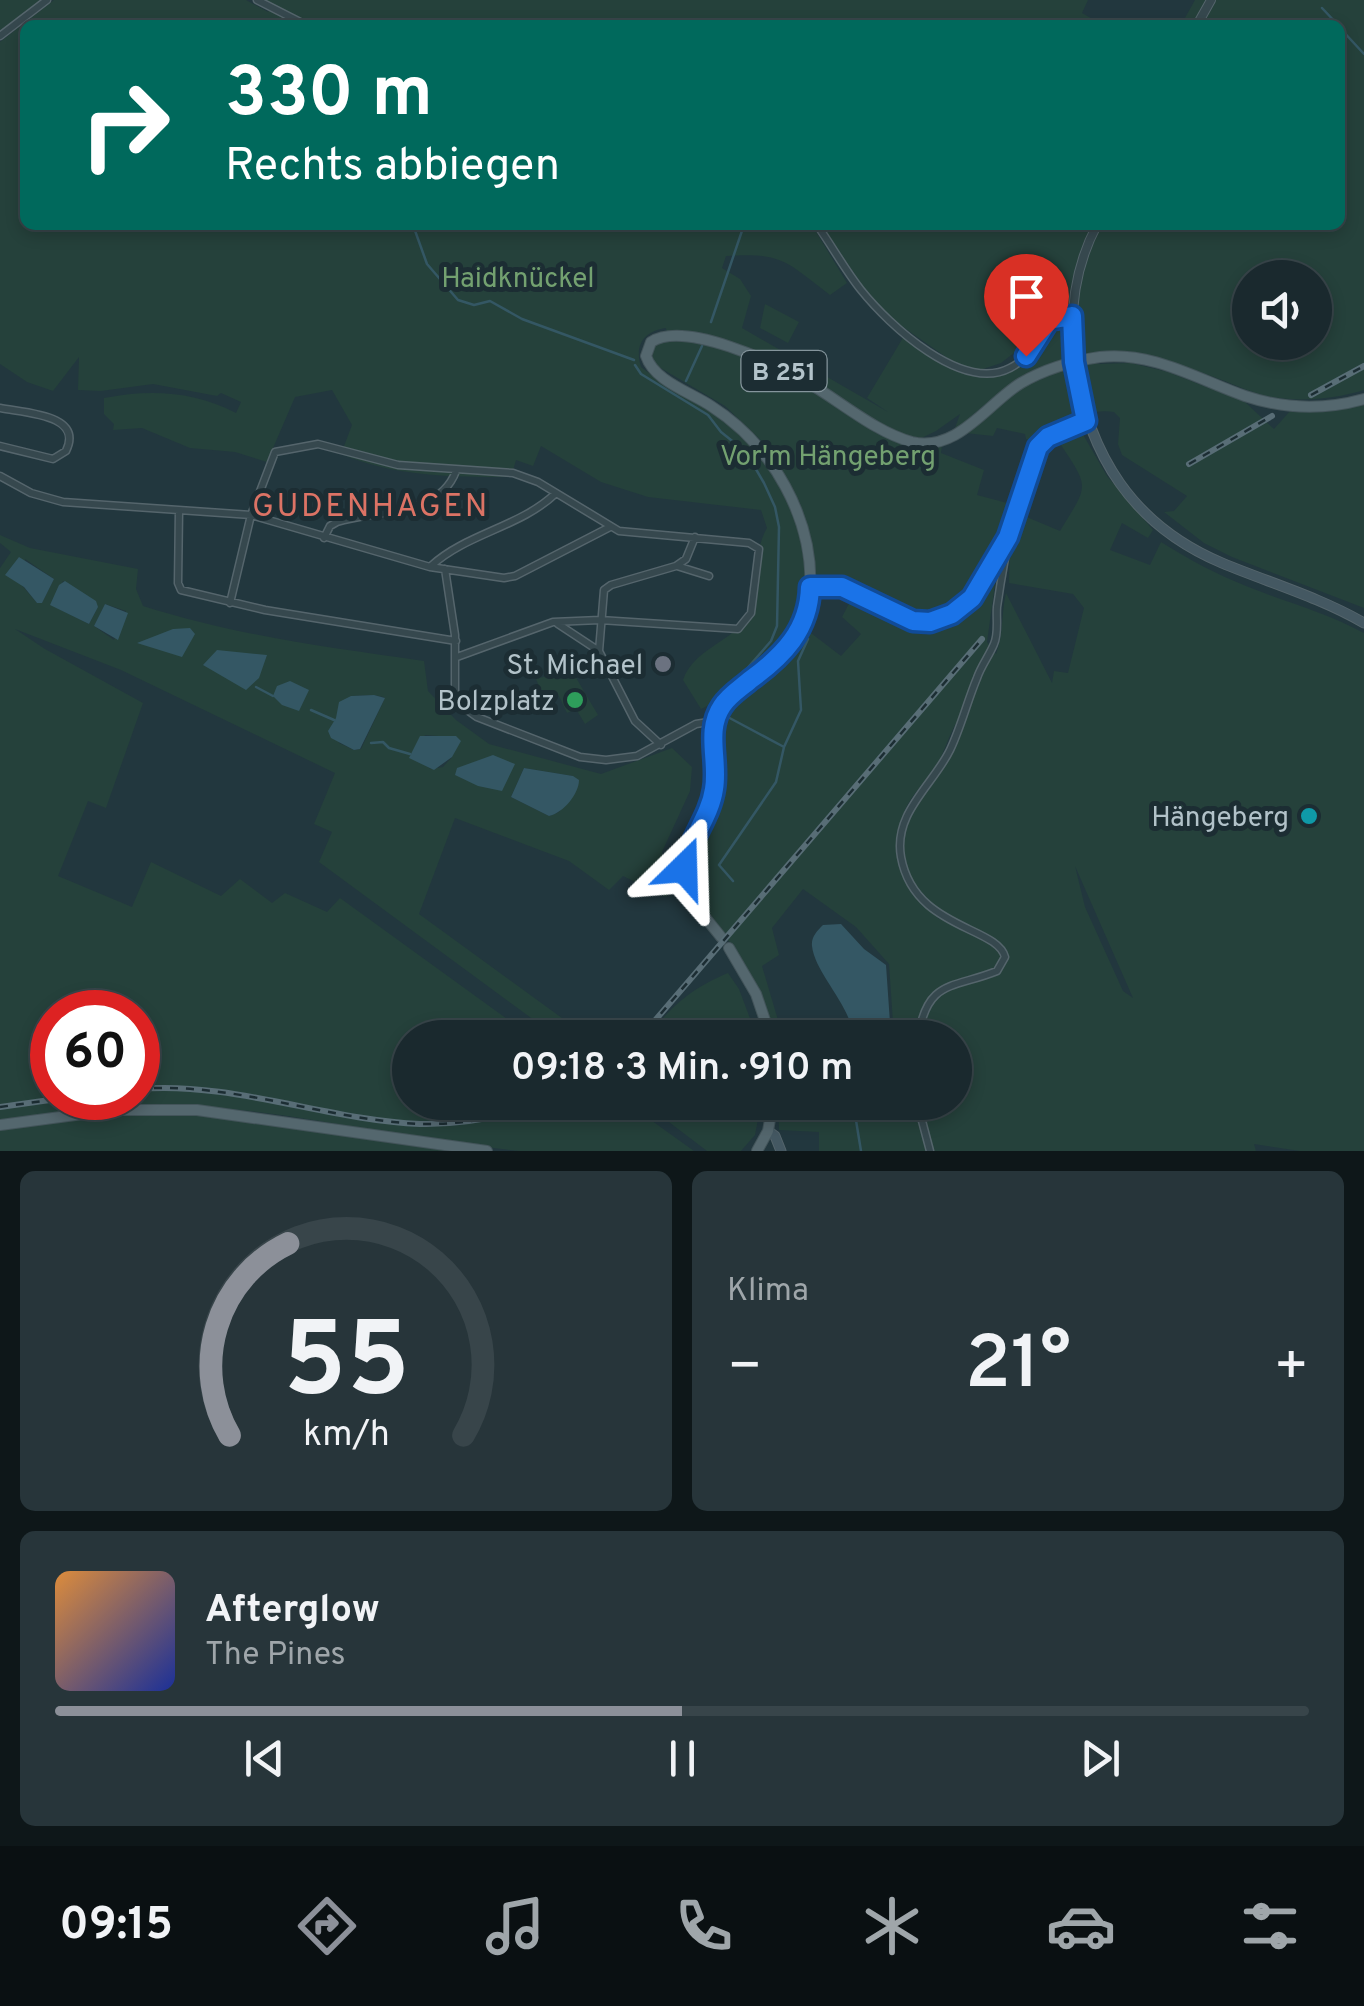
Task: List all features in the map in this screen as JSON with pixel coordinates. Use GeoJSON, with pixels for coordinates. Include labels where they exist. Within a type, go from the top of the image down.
{"type":"FeatureCollection","features":[{"type":"Feature","properties":{"kind":"main road","name":"B 251"},"geometry":{"type":"LineString","coordinates":[[715,721],[725,701],[793,642],[806,616],[809,555],[802,524],[777,473],[740,426],[655,371],[646,356],[651,342],[667,335],[685,336],[742,352],[803,379],[902,438],[926,444],[956,434],[1027,379],[1074,362],[1102,357],[1142,359],[1183,370],[1250,398],[1290,406],[1335,405],[1364,399]]}},
{"type":"Feature","properties":{"kind":"main road"},"geometry":{"type":"LineString","coordinates":[[1074,362],[1086,421],[1102,455],[1146,514],[1178,539],[1219,562],[1318,599],[1364,623]]}},
{"type":"Feature","properties":{"kind":"main road"},"geometry":{"type":"LineString","coordinates":[[715,721],[714,789],[687,856],[684,874],[696,904],[721,936]]}},
{"type":"Feature","properties":{"kind":"main road"},"geometry":{"type":"LineString","coordinates":[[730,948],[756,994],[765,1020]]}},
{"type":"Feature","properties":{"kind":"main road"},"geometry":{"type":"LineString","coordinates":[[0,1125],[114,1110],[197,1110],[487,1151]]}},
{"type":"Feature","properties":{"kind":"main road"},"geometry":{"type":"LineString","coordinates":[[757,1151],[770,1120]]}},
{"type":"Feature","properties":{"kind":"main road"},"geometry":{"type":"LineString","coordinates":[[768,1131],[781,1151]]}},
{"type":"Feature","properties":{"kind":"street"},"geometry":{"type":"LineString","coordinates":[[21,20],[47,0]]}},
{"type":"Feature","properties":{"kind":"street"},"geometry":{"type":"LineString","coordinates":[[258,0],[296,20]]}},
{"type":"Feature","properties":{"kind":"street"},"geometry":{"type":"LineString","coordinates":[[0,36],[20,21]]}},
{"type":"Feature","properties":{"kind":"street"},"geometry":{"type":"LineString","coordinates":[[821,230],[854,281],[883,314],[949,364],[970,373],[989,374],[1010,368],[1026,356],[1049,320],[1072,316]]}},
{"type":"Feature","properties":{"kind":"street"},"geometry":{"type":"LineString","coordinates":[[1074,362],[1072,316],[1082,260],[1095,230]]}},
{"type":"Feature","properties":{"kind":"street"},"geometry":{"type":"LineString","coordinates":[[0,408],[58,420],[70,437],[66,451],[53,459],[0,446]]}},
{"type":"Feature","properties":{"kind":"street"},"geometry":{"type":"LineString","coordinates":[[922,1020],[934,994],[950,984],[993,973],[1005,961],[1003,950],[994,941],[956,926],[926,903],[904,870],[899,844],[911,806],[949,752],[996,638],[1008,537],[1036,450],[1048,437],[1086,421]]}},
{"type":"Feature","properties":{"kind":"street"},"geometry":{"type":"LineString","coordinates":[[230,603],[251,516],[275,452],[318,444],[384,462],[456,471],[513,472],[610,527],[749,542],[758,549],[751,613],[744,626],[731,630],[600,620],[553,622],[457,656]]}},
{"type":"Feature","properties":{"kind":"street"},"geometry":{"type":"LineString","coordinates":[[324,538],[337,522],[439,496],[450,488],[456,471]]}},
{"type":"Feature","properties":{"kind":"street"},"geometry":{"type":"LineString","coordinates":[[0,476],[31,493],[63,502],[251,516],[430,567],[509,578],[610,527]]}},
{"type":"Feature","properties":{"kind":"street"},"geometry":{"type":"LineString","coordinates":[[430,567],[450,551],[541,506],[556,493]]}},
{"type":"Feature","properties":{"kind":"street"},"geometry":{"type":"LineString","coordinates":[[179,511],[178,587],[185,592],[456,641]]}},
{"type":"Feature","properties":{"kind":"street"},"geometry":{"type":"LineString","coordinates":[[599,651],[606,587],[676,566],[686,558],[695,537]]}},
{"type":"Feature","properties":{"kind":"street"},"geometry":{"type":"LineString","coordinates":[[810,587],[838,586],[909,620],[940,620],[972,598],[1008,537]]}},
{"type":"Feature","properties":{"kind":"street"},"geometry":{"type":"LineString","coordinates":[[676,566],[709,576]]}},
{"type":"Feature","properties":{"kind":"street"},"geometry":{"type":"LineString","coordinates":[[446,569],[456,641],[456,698],[481,719],[591,760],[629,758],[696,724],[715,721]]}},
{"type":"Feature","properties":{"kind":"street"},"geometry":{"type":"LineString","coordinates":[[553,622],[599,651],[636,721],[661,745]]}},
{"type":"Feature","properties":{"kind":"street"},"geometry":{"type":"LineString","coordinates":[[921,1120],[930,1151]]}},
{"type":"Feature","properties":{"kind":"green space"},"geometry":{"type":"Polygon","coordinates":[[[0,0],[40,0],[0,31],[0,0]]]}},
{"type":"Feature","properties":{"kind":"green space"},"geometry":{"type":"Polygon","coordinates":[[[54,0],[246,0],[268,12],[270,8],[292,20],[28,20],[54,0]]]}},
{"type":"Feature","properties":{"kind":"green space"},"geometry":{"type":"Polygon","coordinates":[[[264,0],[1088,0],[1082,13],[1094,20],[302,20],[264,0]]]}},
{"type":"Feature","properties":{"kind":"green space"},"geometry":{"type":"Polygon","coordinates":[[[1195,0],[1364,0],[1364,390],[1318,399],[1283,399],[1145,356],[1098,351],[1097,364],[1131,363],[1168,372],[1245,402],[1274,429],[1291,410],[1364,405],[1364,608],[1232,557],[1204,543],[1164,512],[1174,511],[1187,496],[1122,455],[1118,444],[1120,418],[1114,412],[1094,412],[1072,419],[1034,442],[1026,439],[1025,434],[997,428],[993,436],[965,433],[994,397],[954,431],[960,414],[907,445],[929,449],[942,446],[941,453],[984,470],[977,495],[1011,504],[1005,536],[962,605],[967,608],[1000,558],[1003,559],[996,577],[987,642],[996,654],[1006,593],[1052,683],[1054,671],[1068,673],[1084,608],[1073,594],[1009,583],[1010,539],[1017,513],[1060,531],[1082,486],[1059,442],[1081,431],[1107,476],[1153,530],[1148,538],[1122,523],[1110,550],[1150,565],[1161,542],[1224,576],[1364,633],[1364,1151],[1300,1151],[1254,1144],[1256,1151],[819,1151],[819,1132],[779,1130],[779,1120],[972,1120],[972,1020],[893,1020],[889,964],[856,927],[803,889],[772,928],[779,955],[762,966],[778,1020],[771,1020],[739,955],[695,895],[690,859],[714,790],[723,712],[777,664],[807,630],[841,656],[861,634],[842,617],[854,594],[830,588],[817,595],[813,555],[800,503],[771,450],[725,406],[654,364],[651,348],[668,339],[666,328],[643,340],[639,352],[641,367],[726,420],[755,448],[786,495],[804,549],[806,576],[801,603],[790,628],[773,648],[701,709],[683,680],[695,661],[737,628],[749,610],[759,550],[767,528],[761,510],[648,497],[601,482],[541,446],[533,466],[516,460],[511,477],[424,474],[362,462],[341,454],[352,425],[332,390],[295,397],[267,462],[235,452],[190,448],[142,428],[113,430],[114,424],[104,414],[104,398],[138,393],[188,396],[236,413],[241,402],[221,393],[217,396],[153,384],[78,390],[79,357],[53,391],[27,382],[0,364],[0,42],[20,26],[20,230],[815,230],[847,283],[830,295],[783,262],[760,256],[726,256],[722,268],[740,279],[751,296],[742,328],[888,412],[867,398],[904,336],[949,367],[977,376],[1009,370],[1027,358],[1019,349],[1001,363],[980,370],[956,364],[893,320],[864,288],[825,230],[1345,230],[1345,20],[1184,20],[1195,0]],[[965,712],[936,766],[905,810],[898,841],[899,856],[910,882],[939,919],[943,919],[915,885],[903,857],[904,833],[913,811],[957,742],[965,712]],[[1075,866],[1085,907],[1123,991],[1133,998],[1075,866]]]}},
{"type":"Feature","properties":{"kind":"green space"},"geometry":{"type":"Polygon","coordinates":[[[765,304],[799,322],[788,343],[760,328],[765,304]]]}},
{"type":"Feature","properties":{"kind":"green space"},"geometry":{"type":"Polygon","coordinates":[[[0,535],[30,548],[138,569],[136,589],[143,606],[282,640],[424,661],[428,691],[456,720],[489,744],[601,774],[672,748],[692,767],[690,791],[662,852],[670,892],[666,897],[623,876],[609,890],[569,861],[455,818],[419,914],[565,1020],[534,1020],[319,862],[332,832],[314,824],[335,773],[121,670],[15,629],[143,703],[106,808],[88,801],[58,876],[132,907],[151,862],[221,896],[240,879],[272,903],[285,893],[327,912],[340,898],[509,1020],[392,1020],[392,1120],[651,1120],[694,1151],[520,1151],[289,1116],[160,1105],[160,990],[30,990],[30,1116],[0,1121],[0,568],[11,552],[0,543],[0,535]],[[25,559],[20,583],[37,603],[42,603],[54,579],[25,559]],[[63,581],[51,605],[89,624],[98,607],[63,581]],[[105,604],[94,626],[114,640],[126,611],[105,604]],[[351,696],[337,713],[339,743],[354,750],[361,749],[384,697],[351,696]],[[425,735],[416,759],[431,769],[443,767],[452,757],[438,736],[425,735]],[[524,768],[511,797],[549,816],[559,812],[573,776],[524,768]]]}},
{"type":"Feature","properties":{"kind":"green space","name":"Bolzplatz"},"geometry":{"type":"Polygon","coordinates":[[[564,667],[575,676],[598,715],[585,724],[576,709],[567,713],[557,692],[543,697],[536,679],[552,677],[564,667]]]}},
{"type":"Feature","properties":{"kind":"green space"},"geometry":{"type":"Polygon","coordinates":[[[728,973],[751,1020],[662,1020],[703,985],[728,973]]]}},
{"type":"Feature","properties":{"kind":"green space"},"geometry":{"type":"Polygon","coordinates":[[[160,1114],[199,1114],[459,1151],[0,1151],[0,1128],[78,1120],[160,1120],[160,1114]]]}},
{"type":"Feature","properties":{"kind":"green space"},"geometry":{"type":"Polygon","coordinates":[[[666,1120],[758,1120],[755,1135],[741,1151],[707,1151],[666,1120]]]}},
{"type":"Feature","properties":{"kind":"water"},"geometry":{"type":"Polygon","coordinates":[[[19,557],[54,579],[42,603],[37,603],[24,587],[5,575],[19,557]]]}},
{"type":"Feature","properties":{"kind":"water"},"geometry":{"type":"Polygon","coordinates":[[[65,581],[96,601],[98,607],[89,624],[50,605],[65,581]]]}},
{"type":"Feature","properties":{"kind":"water"},"geometry":{"type":"Polygon","coordinates":[[[105,604],[128,613],[118,640],[94,626],[105,604]]]}},
{"type":"Feature","properties":{"kind":"water"},"geometry":{"type":"Polygon","coordinates":[[[190,628],[195,634],[182,657],[137,643],[173,629],[190,628]]]}},
{"type":"Feature","properties":{"kind":"water"},"geometry":{"type":"Polygon","coordinates":[[[217,650],[267,655],[259,678],[246,690],[203,665],[217,650]]]}},
{"type":"Feature","properties":{"kind":"water"},"geometry":{"type":"Polygon","coordinates":[[[290,681],[309,690],[299,711],[282,705],[273,696],[277,686],[290,681]]]}},
{"type":"Feature","properties":{"kind":"water"},"geometry":{"type":"Polygon","coordinates":[[[351,696],[385,698],[360,749],[354,750],[331,738],[328,731],[339,702],[351,696]]]}},
{"type":"Feature","properties":{"kind":"water"},"geometry":{"type":"Polygon","coordinates":[[[420,736],[456,736],[461,741],[452,757],[434,770],[409,758],[420,736]]]}},
{"type":"Feature","properties":{"kind":"water"},"geometry":{"type":"Polygon","coordinates":[[[493,755],[515,764],[502,791],[478,786],[455,775],[457,768],[493,755]]]}},
{"type":"Feature","properties":{"kind":"water"},"geometry":{"type":"Polygon","coordinates":[[[524,768],[573,776],[579,780],[573,797],[549,816],[511,797],[524,768]]]}},
{"type":"Feature","properties":{"kind":"water"},"geometry":{"type":"Polygon","coordinates":[[[841,924],[886,965],[890,1020],[849,1020],[815,957],[813,937],[823,925],[841,924]]]}},
{"type":"Feature","properties":{"kind":"waterway"},"geometry":{"type":"LineString","coordinates":[[1322,8],[1333,20]]}},
{"type":"Feature","properties":{"kind":"waterway"},"geometry":{"type":"LineString","coordinates":[[1345,33],[1364,54]]}},
{"type":"Feature","properties":{"kind":"waterway"},"geometry":{"type":"LineString","coordinates":[[415,230],[427,264],[458,300],[474,305],[490,301],[522,319],[634,360]]}},
{"type":"Feature","properties":{"kind":"waterway"},"geometry":{"type":"LineString","coordinates":[[711,322],[742,230]]}},
{"type":"Feature","properties":{"kind":"waterway"},"geometry":{"type":"LineString","coordinates":[[686,381],[702,346]]}},
{"type":"Feature","properties":{"kind":"waterway"},"geometry":{"type":"LineString","coordinates":[[635,365],[641,374],[708,415],[721,432],[746,452],[775,507],[779,527],[777,626],[771,641],[737,680]]}},
{"type":"Feature","properties":{"kind":"waterway"},"geometry":{"type":"LineString","coordinates":[[733,881],[719,865],[776,782],[784,747],[801,710],[798,661],[808,639]]}},
{"type":"Feature","properties":{"kind":"waterway"},"geometry":{"type":"LineString","coordinates":[[256,687],[273,696]]}},
{"type":"Feature","properties":{"kind":"waterway"},"geometry":{"type":"LineString","coordinates":[[311,710],[334,720]]}},
{"type":"Feature","properties":{"kind":"waterway"},"geometry":{"type":"LineString","coordinates":[[724,715],[784,747]]}},
{"type":"Feature","properties":{"kind":"waterway"},"geometry":{"type":"LineString","coordinates":[[371,743],[383,742],[389,748],[410,754]]}},
{"type":"Feature","properties":{"kind":"waterway"},"geometry":{"type":"LineString","coordinates":[[856,1120],[861,1151]]}},
{"type":"Feature","properties":{"kind":"railway"},"geometry":{"type":"LineString","coordinates":[[1311,395],[1364,366]]}},
{"type":"Feature","properties":{"kind":"railway"},"geometry":{"type":"LineString","coordinates":[[1189,464],[1272,416]]}},
{"type":"Feature","properties":{"kind":"railway"},"geometry":{"type":"LineString","coordinates":[[655,1020],[982,639]]}},
{"type":"Feature","properties":{"kind":"railway"},"geometry":{"type":"LineString","coordinates":[[160,1088],[244,1096],[385,1121],[420,1124],[477,1120]]}},
{"type":"Feature","properties":{"kind":"railway"},"geometry":{"type":"LineString","coordinates":[[0,1107],[30,1103]]}},
{"type":"Feature","properties":{"kind":"place","name":"St. Michael"},"geometry":{"type":"Point","coordinates":[663,664]}},
{"type":"Feature","properties":{"kind":"place","name":"Bolzplatz"},"geometry":{"type":"Point","coordinates":[575,700]}},
{"type":"Feature","properties":{"kind":"place","name":"Hängeberg"},"geometry":{"type":"Point","coordinates":[1309,816]}},
{"type":"Feature","properties":{"kind":"district","name":"GUDENHAGEN"},"geometry":{"type":"Point","coordinates":[371,505]}},
{"type":"Feature","properties":{"kind":"route"},"geometry":{"type":"LineString","coordinates":[[684,868],[713,795],[713,735],[719,710],[793,642],[806,616],[810,587],[842,587],[898,616],[924,622],[948,617],[972,598],[1008,537],[1036,450],[1044,439],[1086,421],[1078,394],[1072,316],[1049,320],[1026,356]]}},
{"type":"Feature","properties":{"kind":"park label","name":"Haidknückel"},"geometry":{"type":"Point","coordinates":[518,277]}},
{"type":"Feature","properties":{"kind":"park label","name":"Vor'm Hängeberg"},"geometry":{"type":"Point","coordinates":[828,455]}}]}
